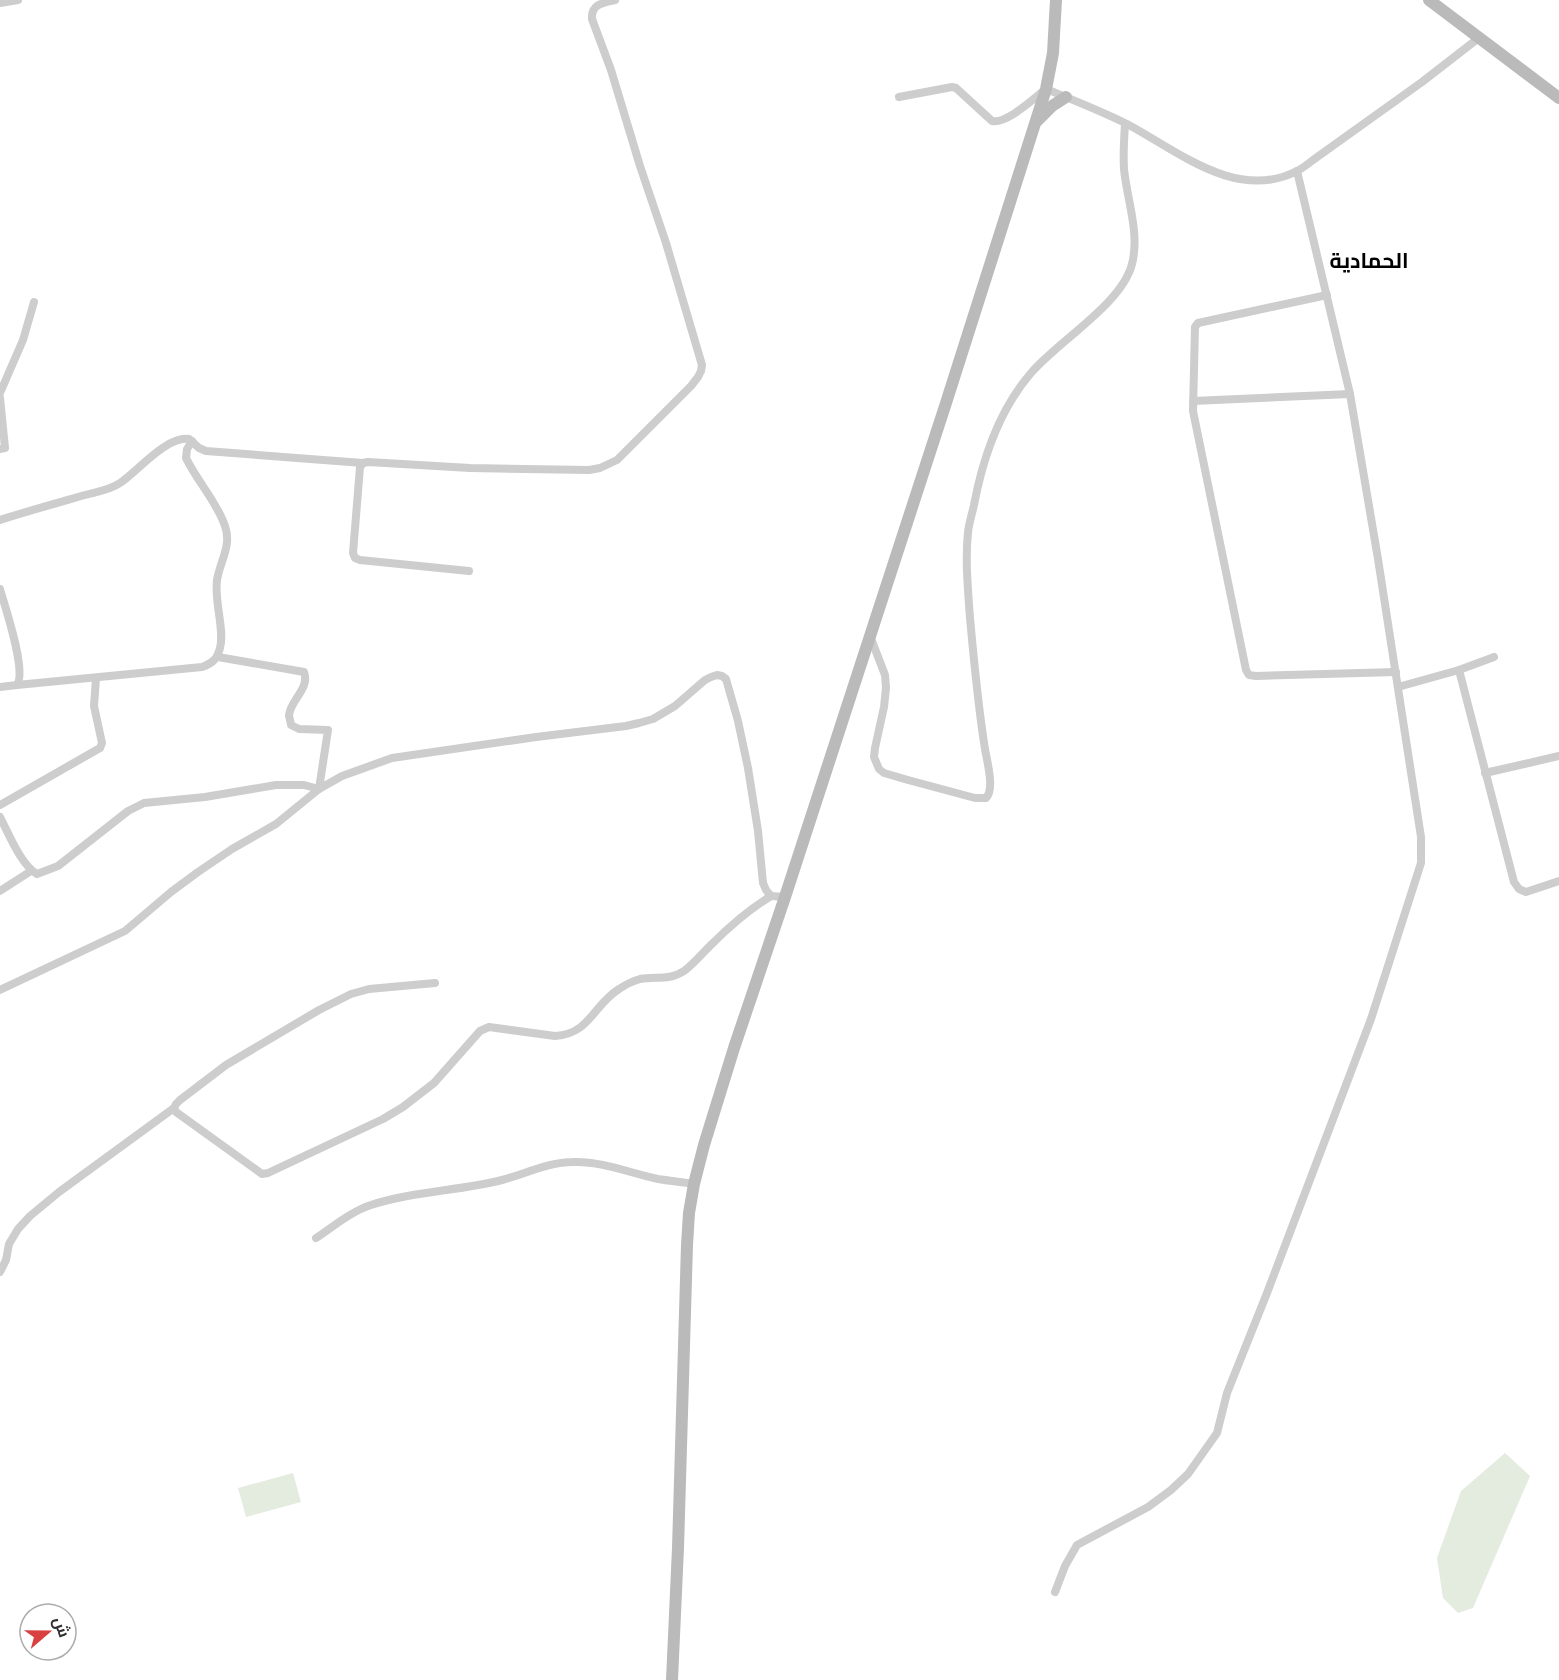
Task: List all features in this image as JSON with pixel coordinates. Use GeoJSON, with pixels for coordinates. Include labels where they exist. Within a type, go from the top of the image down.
{"type":"FeatureCollection","features":[{"type":"Feature","properties":{"kind":"main road"},"geometry":{"type":"LineString","coordinates":[[672,1680],[687,1245],[694,1184],[727,1070],[1046,89],[1053,53],[1056,0]]}},
{"type":"Feature","properties":{"kind":"main road"},"geometry":{"type":"LineString","coordinates":[[1429,0],[1559,98]]}},
{"type":"Feature","properties":{"kind":"main road"},"geometry":{"type":"LineString","coordinates":[[1034,124],[1052,106],[1066,97]]}},
{"type":"Feature","properties":{"kind":"street"},"geometry":{"type":"LineString","coordinates":[[0,3],[18,0]]}},
{"type":"Feature","properties":{"kind":"street"},"geometry":{"type":"LineString","coordinates":[[0,520],[117,485],[174,441],[185,438],[206,451],[363,463],[589,470],[600,468],[617,460],[698,377],[702,371],[702,365],[611,70],[592,19],[591,12],[594,7],[615,0]]}},
{"type":"Feature","properties":{"kind":"street"},"geometry":{"type":"LineString","coordinates":[[899,97],[956,88],[992,121],[996,122],[1021,109],[1046,89],[1125,124],[1222,175],[1239,179],[1274,179],[1297,171],[1422,82],[1480,37]]}},
{"type":"Feature","properties":{"kind":"street"},"geometry":{"type":"LineString","coordinates":[[870,634],[881,662],[885,681],[885,707],[874,757],[879,769],[884,773],[919,783],[975,798],[986,798],[990,791],[980,717],[967,580],[968,532],[988,448],[1001,417],[1016,393],[1032,372],[1060,344],[1093,317],[1116,293],[1128,276],[1134,245],[1133,222],[1124,169],[1125,124]]}},
{"type":"Feature","properties":{"kind":"street"},"geometry":{"type":"LineString","coordinates":[[1055,1592],[1065,1566],[1077,1545],[1148,1507],[1172,1490],[1188,1474],[1217,1433],[1227,1393],[1371,1019],[1421,863],[1421,837],[1350,394],[1297,171]]}},
{"type":"Feature","properties":{"kind":"street"},"geometry":{"type":"LineString","coordinates":[[1327,295],[1198,323],[1195,327],[1193,401],[1195,421],[1246,670],[1249,675],[1396,672]]}},
{"type":"Feature","properties":{"kind":"street"},"geometry":{"type":"LineString","coordinates":[[0,393],[23,340],[34,302]]}},
{"type":"Feature","properties":{"kind":"street"},"geometry":{"type":"LineString","coordinates":[[1193,401],[1350,394]]}},
{"type":"Feature","properties":{"kind":"street"},"geometry":{"type":"LineString","coordinates":[[0,398],[5,448],[0,449]]}},
{"type":"Feature","properties":{"kind":"street"},"geometry":{"type":"LineString","coordinates":[[0,687],[202,667],[212,663],[218,657],[222,644],[217,606],[217,578],[228,540],[219,514],[186,458],[187,449],[192,441]]}},
{"type":"Feature","properties":{"kind":"street"},"geometry":{"type":"LineString","coordinates":[[363,463],[360,467],[353,553],[355,558],[470,571]]}},
{"type":"Feature","properties":{"kind":"street"},"geometry":{"type":"LineString","coordinates":[[0,589],[20,667],[20,681],[17,685]]}},
{"type":"Feature","properties":{"kind":"street"},"geometry":{"type":"LineString","coordinates":[[218,657],[304,672],[306,677],[304,687],[289,715],[291,725],[299,729],[328,730],[320,789]]}},
{"type":"Feature","properties":{"kind":"street"},"geometry":{"type":"LineString","coordinates":[[1398,687],[1459,670],[1494,657]]}},
{"type":"Feature","properties":{"kind":"street"},"geometry":{"type":"LineString","coordinates":[[1459,670],[1514,882],[1519,890],[1526,892],[1559,881]]}},
{"type":"Feature","properties":{"kind":"street"},"geometry":{"type":"LineString","coordinates":[[0,990],[125,931],[198,872],[276,824],[320,789],[342,776],[392,758],[524,738],[626,726],[653,719],[675,706],[705,680],[717,675],[726,680],[733,702],[748,768],[763,883],[771,896]]}},
{"type":"Feature","properties":{"kind":"street"},"geometry":{"type":"LineString","coordinates":[[0,805],[100,748],[102,743],[94,706],[96,678]]}},
{"type":"Feature","properties":{"kind":"street"},"geometry":{"type":"LineString","coordinates":[[1485,773],[1559,756]]}},
{"type":"Feature","properties":{"kind":"street"},"geometry":{"type":"LineString","coordinates":[[0,817],[19,853],[31,871],[37,874],[58,866],[128,811],[144,803],[205,797],[276,785],[304,785],[320,789]]}},
{"type":"Feature","properties":{"kind":"street"},"geometry":{"type":"LineString","coordinates":[[0,891],[31,871]]}},
{"type":"Feature","properties":{"kind":"street"},"geometry":{"type":"LineString","coordinates":[[174,1108],[176,1112],[258,1172],[268,1173],[383,1119],[403,1107],[434,1083],[485,1028],[555,1036],[564,1036],[574,1032],[584,1026],[608,997],[619,988],[640,979],[664,979],[683,972],[756,906],[771,896],[785,897]]}},
{"type":"Feature","properties":{"kind":"street"},"geometry":{"type":"LineString","coordinates":[[0,1272],[6,1260],[9,1244],[18,1229],[30,1216],[59,1192],[174,1108],[180,1100],[225,1065],[351,994],[369,989],[435,983]]}},
{"type":"Feature","properties":{"kind":"street"},"geometry":{"type":"LineString","coordinates":[[316,1238],[370,1205],[501,1180],[560,1163],[590,1163],[659,1179],[694,1184]]}},
{"type":"Feature","properties":{"kind":"shaded area"},"geometry":{"type":"Polygon","coordinates":[[[1505,1453],[1530,1476],[1473,1608],[1458,1613],[1443,1598],[1437,1558],[1461,1491],[1505,1453]]]}},
{"type":"Feature","properties":{"kind":"shaded area"},"geometry":{"type":"Polygon","coordinates":[[[293,1473],[301,1502],[246,1517],[238,1488],[293,1473]]]}},
{"type":"Feature","properties":{"kind":"district","name":"الحمادية"},"geometry":{"type":"Point","coordinates":[1369,260]}}]}
